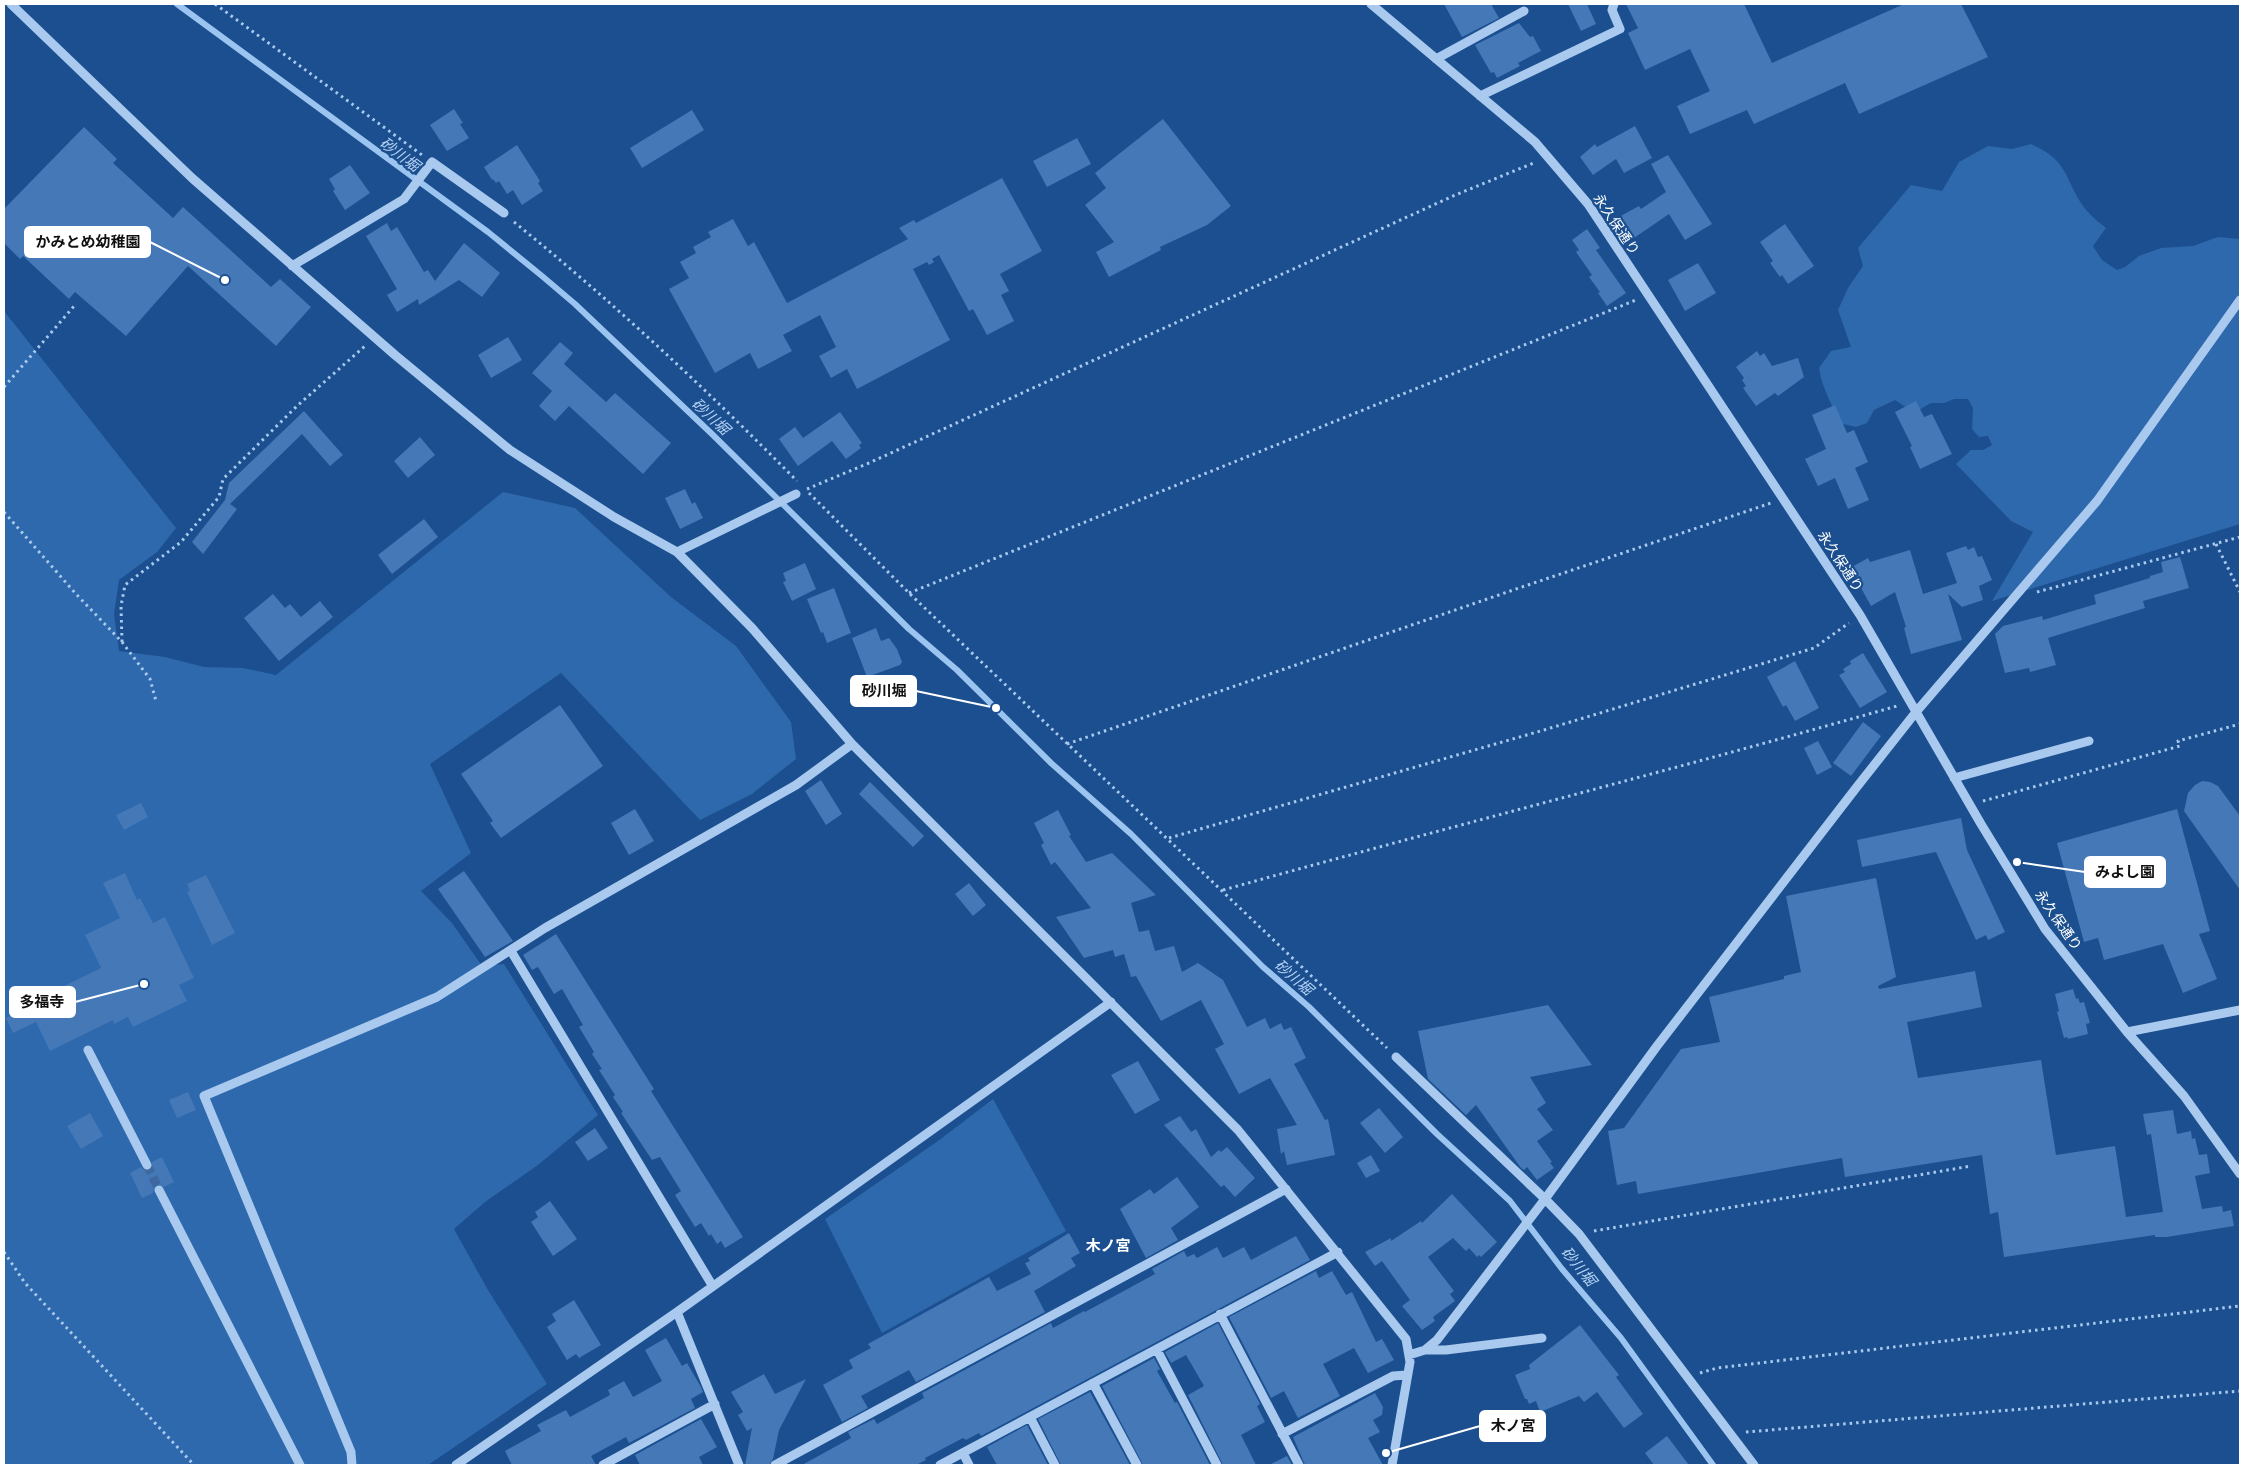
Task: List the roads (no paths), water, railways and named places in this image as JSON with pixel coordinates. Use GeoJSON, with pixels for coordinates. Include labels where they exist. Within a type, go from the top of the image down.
{"type":"FeatureCollection","features":[{"type":"Feature","properties":{"kind":"street"},"geometry":{"type":"LineString","coordinates":[[11,4],[192,178],[374,337],[510,450],[614,517],[677,552],[752,628],[852,744],[1238,1130],[1338,1252],[1406,1339],[1410,1355],[1392,1465]]}},
{"type":"Feature","properties":{"kind":"street","name":"永久保通り"},"geometry":{"type":"LineString","coordinates":[[1371,4],[1534,142],[1588,204],[1860,615],[1954,778],[2045,929],[2127,1032],[2184,1096],[2240,1174]]}},
{"type":"Feature","properties":{"kind":"street"},"geometry":{"type":"LineString","coordinates":[[1480,96],[1620,29],[1612,10],[1614,4]]}},
{"type":"Feature","properties":{"kind":"street"},"geometry":{"type":"LineString","coordinates":[[1436,59],[1524,11]]}},
{"type":"Feature","properties":{"kind":"street"},"geometry":{"type":"LineString","coordinates":[[292,266],[404,199],[432,162],[504,213]]}},
{"type":"Feature","properties":{"kind":"street"},"geometry":{"type":"LineString","coordinates":[[1425,1350],[1436,1340],[1511,1244],[1657,1046],[1916,712],[2097,501],[2240,300]]}},
{"type":"Feature","properties":{"kind":"street"},"geometry":{"type":"LineString","coordinates":[[677,552],[796,494]]}},
{"type":"Feature","properties":{"kind":"street"},"geometry":{"type":"LineString","coordinates":[[1954,778],[2089,741]]}},
{"type":"Feature","properties":{"kind":"street"},"geometry":{"type":"LineString","coordinates":[[352,1465],[351,1452],[204,1096],[437,997],[545,928],[796,785],[852,744]]}},
{"type":"Feature","properties":{"kind":"street"},"geometry":{"type":"LineString","coordinates":[[511,951],[712,1286]]}},
{"type":"Feature","properties":{"kind":"street"},"geometry":{"type":"LineString","coordinates":[[456,1465],[677,1312],[1111,1002]]}},
{"type":"Feature","properties":{"kind":"street"},"geometry":{"type":"LineString","coordinates":[[2127,1032],[2240,1010]]}},
{"type":"Feature","properties":{"kind":"street"},"geometry":{"type":"LineString","coordinates":[[88,1050],[147,1165]]}},
{"type":"Feature","properties":{"kind":"street"},"geometry":{"type":"LineString","coordinates":[[1396,1057],[1543,1202],[1579,1234],[1754,1465]]}},
{"type":"Feature","properties":{"kind":"street"},"geometry":{"type":"LineString","coordinates":[[159,1190],[300,1465]]}},
{"type":"Feature","properties":{"kind":"street"},"geometry":{"type":"LineString","coordinates":[[775,1465],[1286,1190]]}},
{"type":"Feature","properties":{"kind":"street"},"geometry":{"type":"LineString","coordinates":[[940,1465],[1338,1252]]}},
{"type":"Feature","properties":{"kind":"street"},"geometry":{"type":"LineString","coordinates":[[677,1312],[739,1465]]}},
{"type":"Feature","properties":{"kind":"street"},"geometry":{"type":"LineString","coordinates":[[1220,1314],[1299,1465]]}},
{"type":"Feature","properties":{"kind":"street"},"geometry":{"type":"LineString","coordinates":[[1410,1355],[1425,1350],[1446,1350],[1542,1338]]}},
{"type":"Feature","properties":{"kind":"street"},"geometry":{"type":"LineString","coordinates":[[1157,1350],[1217,1465]]}},
{"type":"Feature","properties":{"kind":"street"},"geometry":{"type":"LineString","coordinates":[[1282,1434],[1393,1376],[1407,1374]]}},
{"type":"Feature","properties":{"kind":"street"},"geometry":{"type":"LineString","coordinates":[[1093,1383],[1137,1465]]}},
{"type":"Feature","properties":{"kind":"street"},"geometry":{"type":"LineString","coordinates":[[603,1465],[715,1404]]}},
{"type":"Feature","properties":{"kind":"street"},"geometry":{"type":"LineString","coordinates":[[1030,1418],[1055,1465]]}},
{"type":"Feature","properties":{"kind":"street"},"geometry":{"type":"LineString","coordinates":[[963,1453],[969,1465]]}},
{"type":"Feature","properties":{"kind":"waterway","name":"砂川堀"},"geometry":{"type":"LineString","coordinates":[[177,4],[488,232],[575,304],[713,435],[909,629],[957,670],[1051,763],[1131,834],[1263,967],[1309,1007],[1437,1134],[1510,1201],[1562,1269],[1621,1338],[1713,1465]]}},
{"type":"Feature","properties":{"kind":"tunnel"},"geometry":{"type":"LineString","coordinates":[[147,1165],[159,1190]]}},
{"type":"Feature","properties":{"kind":"place","name":"かみとめ幼稚園"},"geometry":{"type":"Point","coordinates":[225,280]}},
{"type":"Feature","properties":{"kind":"place","name":"砂川堀"},"geometry":{"type":"Point","coordinates":[996,708]}},
{"type":"Feature","properties":{"kind":"place","name":"みよし園"},"geometry":{"type":"Point","coordinates":[2017,862]}},
{"type":"Feature","properties":{"kind":"place","name":"多福寺"},"geometry":{"type":"Point","coordinates":[144,984]}},
{"type":"Feature","properties":{"kind":"place","name":"木ノ宮"},"geometry":{"type":"Point","coordinates":[1386,1453]}},
{"type":"Feature","properties":{"kind":"district","name":"木ノ宮"},"geometry":{"type":"Point","coordinates":[1108,1245]}}]}
